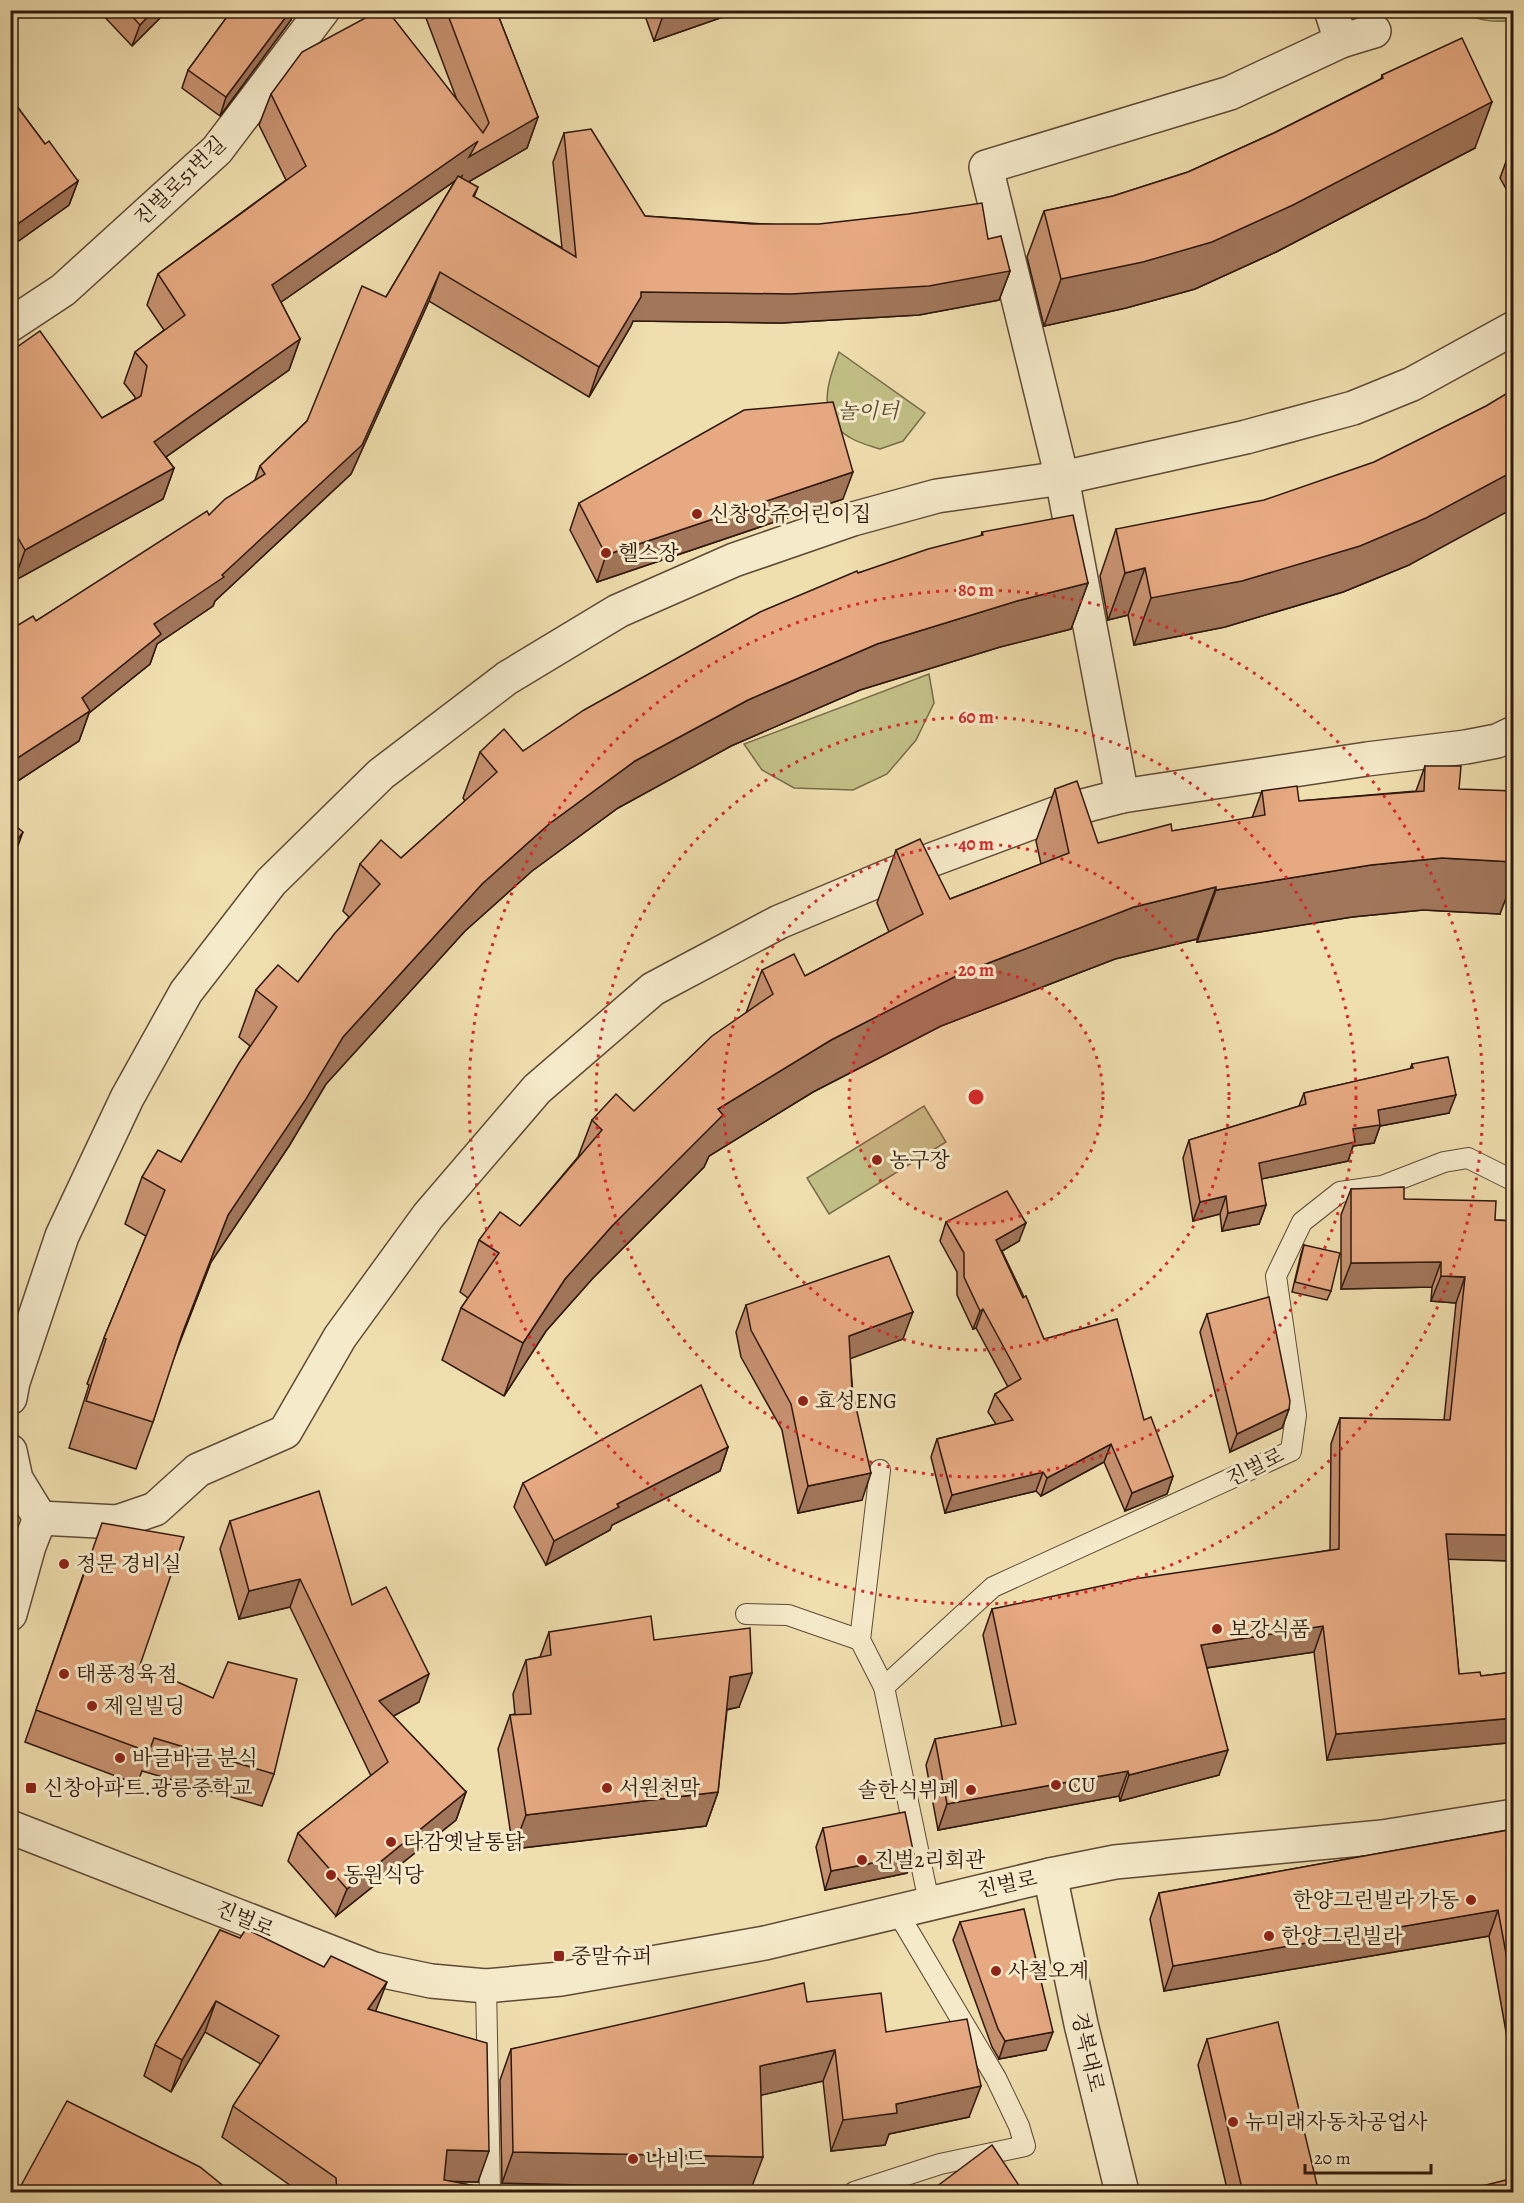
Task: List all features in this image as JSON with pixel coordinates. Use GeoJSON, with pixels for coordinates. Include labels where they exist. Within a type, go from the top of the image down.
{"type":"FeatureCollection","features":[{"type":"Feature","properties":{"kind":"street","name":"진벌로51번길"},"geometry":{"type":"LineString","coordinates":[[10,325],[63,290],[217,150],[323,10]]}},
{"type":"Feature","properties":{"kind":"street"},"geometry":{"type":"LineString","coordinates":[[1332,10],[1341,41]]}},
{"type":"Feature","properties":{"kind":"street"},"geometry":{"type":"LineString","coordinates":[[1122,796],[1110,697],[1062,478],[1049,388],[986,168],[1230,93],[1341,41],[1374,30]]}},
{"type":"Feature","properties":{"kind":"street"},"geometry":{"type":"LineString","coordinates":[[10,1398],[13,1382],[62,1236],[127,1098],[186,992],[271,882],[381,774],[507,678],[618,611],[734,560],[853,519],[937,496],[1062,478],[1246,437],[1353,408],[1412,384],[1514,328]]}},
{"type":"Feature","properties":{"kind":"street"},"geometry":{"type":"LineString","coordinates":[[40,1518],[117,1522],[155,1509],[198,1470],[285,1432],[340,1337],[428,1216],[537,1089],[652,988],[779,922],[896,873],[1060,812],[1122,796],[1367,759],[1466,747],[1497,741],[1514,733]]}},
{"type":"Feature","properties":{"kind":"street"},"geometry":{"type":"LineString","coordinates":[[10,1451],[16,1479],[40,1518]]}},
{"type":"Feature","properties":{"kind":"street"},"geometry":{"type":"LineString","coordinates":[[10,1614],[29,1546],[40,1518]]}},
{"type":"Feature","properties":{"kind":"street","name":"진벌로"},"geometry":{"type":"LineString","coordinates":[[10,1827],[374,1969],[431,1981],[486,1986],[561,1979],[765,1943],[928,1902],[1115,1862],[1382,1837],[1514,1816]]}},
{"type":"Feature","properties":{"kind":"street","name":"경복대로"},"geometry":{"type":"LineString","coordinates":[[1050,1875],[1081,2024],[1122,2193]]}},
{"type":"Feature","properties":{"kind":"lane","name":"진벌로"},"geometry":{"type":"LineString","coordinates":[[884,1688],[993,1587],[1291,1451],[1296,1415],[1276,1276],[1302,1222],[1340,1191],[1382,1186],[1444,1162],[1468,1158],[1514,1181]]}},
{"type":"Feature","properties":{"kind":"lane"},"geometry":{"type":"LineString","coordinates":[[880,1470],[860,1640],[884,1688],[928,1902]]}},
{"type":"Feature","properties":{"kind":"lane"},"geometry":{"type":"LineString","coordinates":[[746,1614],[788,1615],[860,1640]]}},
{"type":"Feature","properties":{"kind":"lane"},"geometry":{"type":"LineString","coordinates":[[854,2193],[940,2164],[1025,2146],[1019,2126],[996,2078],[896,1910]]}},
{"type":"Feature","properties":{"kind":"lane"},"geometry":{"type":"LineString","coordinates":[[486,1986],[490,2193]]}},
{"type":"Feature","properties":{"kind":"green space"},"geometry":{"type":"Polygon","coordinates":[[[1462,11],[1513,11],[1513,20],[1487,20],[1462,11]]]}},
{"type":"Feature","properties":{"kind":"green space","name":"놀이터"},"geometry":{"type":"Polygon","coordinates":[[[839,352],[925,413],[903,441],[880,449],[860,443],[838,429],[828,409],[827,398],[831,375],[839,352]]]}},
{"type":"Feature","properties":{"kind":"green space"},"geometry":{"type":"Polygon","coordinates":[[[929,674],[934,703],[916,740],[887,774],[853,790],[794,788],[762,770],[744,744],[929,674]]]}},
{"type":"Feature","properties":{"kind":"green space","name":"농구장"},"geometry":{"type":"Polygon","coordinates":[[[924,1106],[946,1142],[829,1214],[807,1178],[924,1106]]]}},
{"type":"Feature","properties":{"kind":"building"},"geometry":{"type":"Polygon","coordinates":[[[126,10],[154,10],[140,25],[126,10]]]}},
{"type":"Feature","properties":{"kind":"building"},"geometry":{"type":"Polygon","coordinates":[[[232,10],[291,10],[226,97],[188,70],[232,10]]]}},
{"type":"Feature","properties":{"kind":"building"},"geometry":{"type":"Polygon","coordinates":[[[380,10],[387,10],[483,133],[489,123],[446,10],[496,10],[538,117],[469,157],[478,141],[272,285],[300,339],[154,442],[174,468],[25,550],[10,524],[10,352],[40,331],[102,418],[141,396],[147,366],[135,352],[185,315],[158,274],[306,166],[271,94],[302,52],[380,10]]]}},
{"type":"Feature","properties":{"kind":"building"},"geometry":{"type":"Polygon","coordinates":[[[1462,38],[1492,102],[1293,205],[1212,242],[1143,262],[1061,279],[1044,211],[1113,196],[1188,172],[1274,133],[1383,78],[1382,75],[1462,38]]]}},
{"type":"Feature","properties":{"kind":"building"},"geometry":{"type":"Polygon","coordinates":[[[10,97],[45,144],[49,141],[78,181],[19,223],[10,213],[10,97]]]}},
{"type":"Feature","properties":{"kind":"building"},"geometry":{"type":"Polygon","coordinates":[[[591,129],[645,216],[753,224],[819,224],[982,203],[988,239],[1001,236],[1010,271],[929,286],[791,294],[641,292],[641,297],[599,367],[440,272],[362,445],[222,575],[224,577],[154,624],[161,634],[82,698],[90,711],[10,763],[10,630],[33,616],[36,621],[207,511],[209,515],[225,499],[265,474],[260,466],[307,421],[362,286],[386,297],[458,176],[478,187],[473,196],[576,257],[564,133],[591,129]]]}},
{"type":"Feature","properties":{"kind":"building"},"geometry":{"type":"Polygon","coordinates":[[[1514,389],[1514,471],[1426,518],[1360,546],[1242,581],[1151,598],[1145,568],[1125,573],[1116,529],[1264,500],[1374,462],[1486,406],[1514,389]]]}},
{"type":"Feature","properties":{"kind":"building","name":"신창앙쥬어린이집"},"geometry":{"type":"Polygon","coordinates":[[[833,402],[853,472],[606,555],[579,503],[744,410],[833,402]]]}},
{"type":"Feature","properties":{"kind":"building"},"geometry":{"type":"Polygon","coordinates":[[[1073,515],[1088,583],[1017,601],[877,644],[748,700],[635,761],[549,824],[482,884],[343,1037],[306,1099],[228,1215],[182,1334],[153,1422],[86,1401],[106,1339],[104,1338],[165,1190],[142,1177],[158,1150],[181,1162],[239,1063],[277,1007],[256,990],[278,965],[298,982],[335,933],[380,884],[360,864],[381,840],[401,858],[497,772],[480,752],[504,729],[523,751],[584,710],[760,612],[857,571],[858,573],[928,549],[983,535],[982,532],[1073,515]]]}},
{"type":"Feature","properties":{"kind":"building"},"geometry":{"type":"Polygon","coordinates":[[[1425,766],[1461,766],[1459,789],[1514,791],[1514,862],[1442,858],[1371,865],[1216,890],[1216,887],[1134,907],[960,974],[831,1040],[718,1109],[723,1115],[612,1226],[565,1279],[523,1343],[461,1308],[499,1253],[479,1240],[500,1212],[520,1226],[602,1130],[592,1120],[616,1094],[634,1111],[712,1036],[773,994],[762,970],[794,954],[805,976],[923,914],[896,850],[920,839],[950,899],[1069,853],[1055,789],[1077,781],[1098,843],[1171,824],[1172,831],[1265,815],[1262,791],[1297,786],[1299,801],[1424,791],[1425,766]]]}},
{"type":"Feature","properties":{"kind":"building"},"geometry":{"type":"Polygon","coordinates":[[[10,821],[23,832],[10,850],[10,821]]]}},
{"type":"Feature","properties":{"kind":"building"},"geometry":{"type":"Polygon","coordinates":[[[1448,1057],[1456,1095],[1378,1110],[1380,1125],[1353,1129],[1355,1142],[1259,1163],[1266,1205],[1228,1213],[1226,1196],[1200,1202],[1189,1140],[1306,1104],[1304,1093],[1413,1068],[1412,1064],[1448,1057]]]}},
{"type":"Feature","properties":{"kind":"building"},"geometry":{"type":"Polygon","coordinates":[[[1404,1187],[1404,1199],[1496,1201],[1495,1220],[1514,1221],[1514,1535],[1446,1534],[1459,1674],[1480,1672],[1481,1676],[1514,1672],[1514,1718],[1336,1734],[1323,1626],[1201,1645],[1228,1750],[1129,1775],[1128,1771],[947,1804],[935,1739],[1016,1724],[992,1609],[1134,1579],[1339,1549],[1340,1418],[1450,1420],[1465,1277],[1441,1276],[1441,1262],[1351,1263],[1351,1189],[1404,1187]]]}},
{"type":"Feature","properties":{"kind":"building"},"geometry":{"type":"Polygon","coordinates":[[[1007,1191],[1026,1223],[996,1240],[1023,1298],[1026,1296],[1044,1339],[1117,1319],[1144,1420],[1151,1417],[1173,1476],[1132,1493],[1111,1444],[1047,1478],[1043,1472],[952,1495],[937,1439],[1013,1420],[995,1394],[1021,1379],[983,1309],[980,1311],[964,1277],[964,1253],[946,1222],[1007,1191]]]}},
{"type":"Feature","properties":{"kind":"building"},"geometry":{"type":"Polygon","coordinates":[[[1304,1245],[1340,1253],[1331,1291],[1295,1282],[1304,1245]]]}},
{"type":"Feature","properties":{"kind":"building","name":"효성ENG"},"geometry":{"type":"Polygon","coordinates":[[[889,1256],[913,1312],[849,1336],[852,1390],[871,1473],[808,1486],[791,1404],[751,1330],[746,1305],[889,1256]]]}},
{"type":"Feature","properties":{"kind":"building"},"geometry":{"type":"Polygon","coordinates":[[[1269,1297],[1290,1401],[1289,1409],[1237,1434],[1207,1314],[1269,1297]]]}},
{"type":"Feature","properties":{"kind":"building"},"geometry":{"type":"Polygon","coordinates":[[[701,1385],[728,1447],[617,1504],[619,1507],[554,1541],[523,1483],[701,1385]]]}},
{"type":"Feature","properties":{"kind":"building"},"geometry":{"type":"Polygon","coordinates":[[[319,1491],[352,1605],[386,1587],[429,1674],[379,1701],[466,1792],[347,1889],[298,1833],[388,1762],[300,1579],[249,1591],[230,1521],[319,1491]]]}},
{"type":"Feature","properties":{"kind":"building"},"geometry":{"type":"Polygon","coordinates":[[[102,1523],[184,1537],[140,1665],[213,1698],[228,1662],[297,1679],[274,1774],[154,1738],[149,1752],[36,1710],[102,1523]]]}},
{"type":"Feature","properties":{"kind":"building","name":"서원천막"},"geometry":{"type":"Polygon","coordinates":[[[651,1616],[654,1640],[750,1628],[752,1673],[730,1677],[718,1792],[526,1815],[510,1715],[531,1714],[526,1660],[551,1655],[549,1632],[651,1616]]]}},
{"type":"Feature","properties":{"kind":"building"},"geometry":{"type":"Polygon","coordinates":[[[905,1812],[914,1855],[831,1871],[823,1828],[905,1812]]]}},
{"type":"Feature","properties":{"kind":"building"},"geometry":{"type":"Polygon","coordinates":[[[1514,1829],[1514,1997],[1498,1910],[1173,1966],[1159,1893],[1514,1829]]]}},
{"type":"Feature","properties":{"kind":"building","name":"사철오계"},"geometry":{"type":"Polygon","coordinates":[[[1024,1909],[1053,2032],[1005,2041],[998,2029],[960,1922],[1024,1909]]]}},
{"type":"Feature","properties":{"kind":"building"},"geometry":{"type":"Polygon","coordinates":[[[246,1929],[324,1967],[331,1956],[387,1982],[368,2009],[487,2043],[489,2151],[447,2150],[444,2180],[513,2193],[337,2193],[336,2178],[233,2106],[279,2036],[216,2001],[182,2060],[155,2045],[220,1930],[240,1938],[246,1929]]]}},
{"type":"Feature","properties":{"kind":"building"},"geometry":{"type":"Polygon","coordinates":[[[804,1983],[807,2002],[881,1993],[886,2032],[967,2019],[981,2086],[896,2104],[897,2113],[843,2120],[835,2050],[760,2066],[763,2157],[513,2152],[511,2049],[804,1983]]]}},
{"type":"Feature","properties":{"kind":"building"},"geometry":{"type":"Polygon","coordinates":[[[1278,2022],[1319,2193],[1243,2193],[1207,2039],[1278,2022]]]}},
{"type":"Feature","properties":{"kind":"building"},"geometry":{"type":"Polygon","coordinates":[[[67,2101],[200,2167],[232,2193],[17,2193],[67,2101]]]}},
{"type":"Feature","properties":{"kind":"building"},"geometry":{"type":"Polygon","coordinates":[[[992,2145],[1024,2193],[928,2193],[992,2145]]]}},
{"type":"Feature","properties":{"kind":"building"},"geometry":{"type":"Polygon","coordinates":[[[1514,2178],[1514,2193],[1454,2193],[1514,2178]]]}},
{"type":"Feature","properties":{"kind":"place","name":"신창앙쥬어린이집"},"geometry":{"type":"Point","coordinates":[697,514]}},
{"type":"Feature","properties":{"kind":"place","name":"헬스장"},"geometry":{"type":"Point","coordinates":[606,553]}},
{"type":"Feature","properties":{"kind":"place","name":"농구장"},"geometry":{"type":"Point","coordinates":[877,1160]}},
{"type":"Feature","properties":{"kind":"place","name":"효성ENG"},"geometry":{"type":"Point","coordinates":[803,1401]}},
{"type":"Feature","properties":{"kind":"place","name":"정문 경비실"},"geometry":{"type":"Point","coordinates":[64,1564]}},
{"type":"Feature","properties":{"kind":"place","name":"보강식품"},"geometry":{"type":"Point","coordinates":[1217,1629]}},
{"type":"Feature","properties":{"kind":"place","name":"태풍정육점"},"geometry":{"type":"Point","coordinates":[64,1674]}},
{"type":"Feature","properties":{"kind":"place","name":"제일빌딩"},"geometry":{"type":"Point","coordinates":[92,1706]}},
{"type":"Feature","properties":{"kind":"place","name":"바글바글 분식"},"geometry":{"type":"Point","coordinates":[120,1758]}},
{"type":"Feature","properties":{"kind":"place","name":"CU"},"geometry":{"type":"Point","coordinates":[1056,1785]}},
{"type":"Feature","properties":{"kind":"place","name":"신창아파트.광릉중학교"},"geometry":{"type":"Point","coordinates":[31,1788]}},
{"type":"Feature","properties":{"kind":"place","name":"서원천막"},"geometry":{"type":"Point","coordinates":[607,1788]}},
{"type":"Feature","properties":{"kind":"place","name":"솔한식뷔페"},"geometry":{"type":"Point","coordinates":[971,1790]}},
{"type":"Feature","properties":{"kind":"place","name":"다감옛날통닭"},"geometry":{"type":"Point","coordinates":[391,1842]}},
{"type":"Feature","properties":{"kind":"place","name":"진벌2리회관"},"geometry":{"type":"Point","coordinates":[862,1860]}},
{"type":"Feature","properties":{"kind":"place","name":"동원식당"},"geometry":{"type":"Point","coordinates":[331,1875]}},
{"type":"Feature","properties":{"kind":"place","name":"한양그린빌라 가동"},"geometry":{"type":"Point","coordinates":[1471,1900]}},
{"type":"Feature","properties":{"kind":"place","name":"한양그린빌라"},"geometry":{"type":"Point","coordinates":[1269,1936]}},
{"type":"Feature","properties":{"kind":"place","name":"중말슈퍼"},"geometry":{"type":"Point","coordinates":[559,1956]}},
{"type":"Feature","properties":{"kind":"place","name":"사철오계"},"geometry":{"type":"Point","coordinates":[996,1971]}},
{"type":"Feature","properties":{"kind":"place","name":"뉴미래자동차공업사"},"geometry":{"type":"Point","coordinates":[1233,2122]}},
{"type":"Feature","properties":{"kind":"place","name":"나비드"},"geometry":{"type":"Point","coordinates":[633,2159]}}]}
